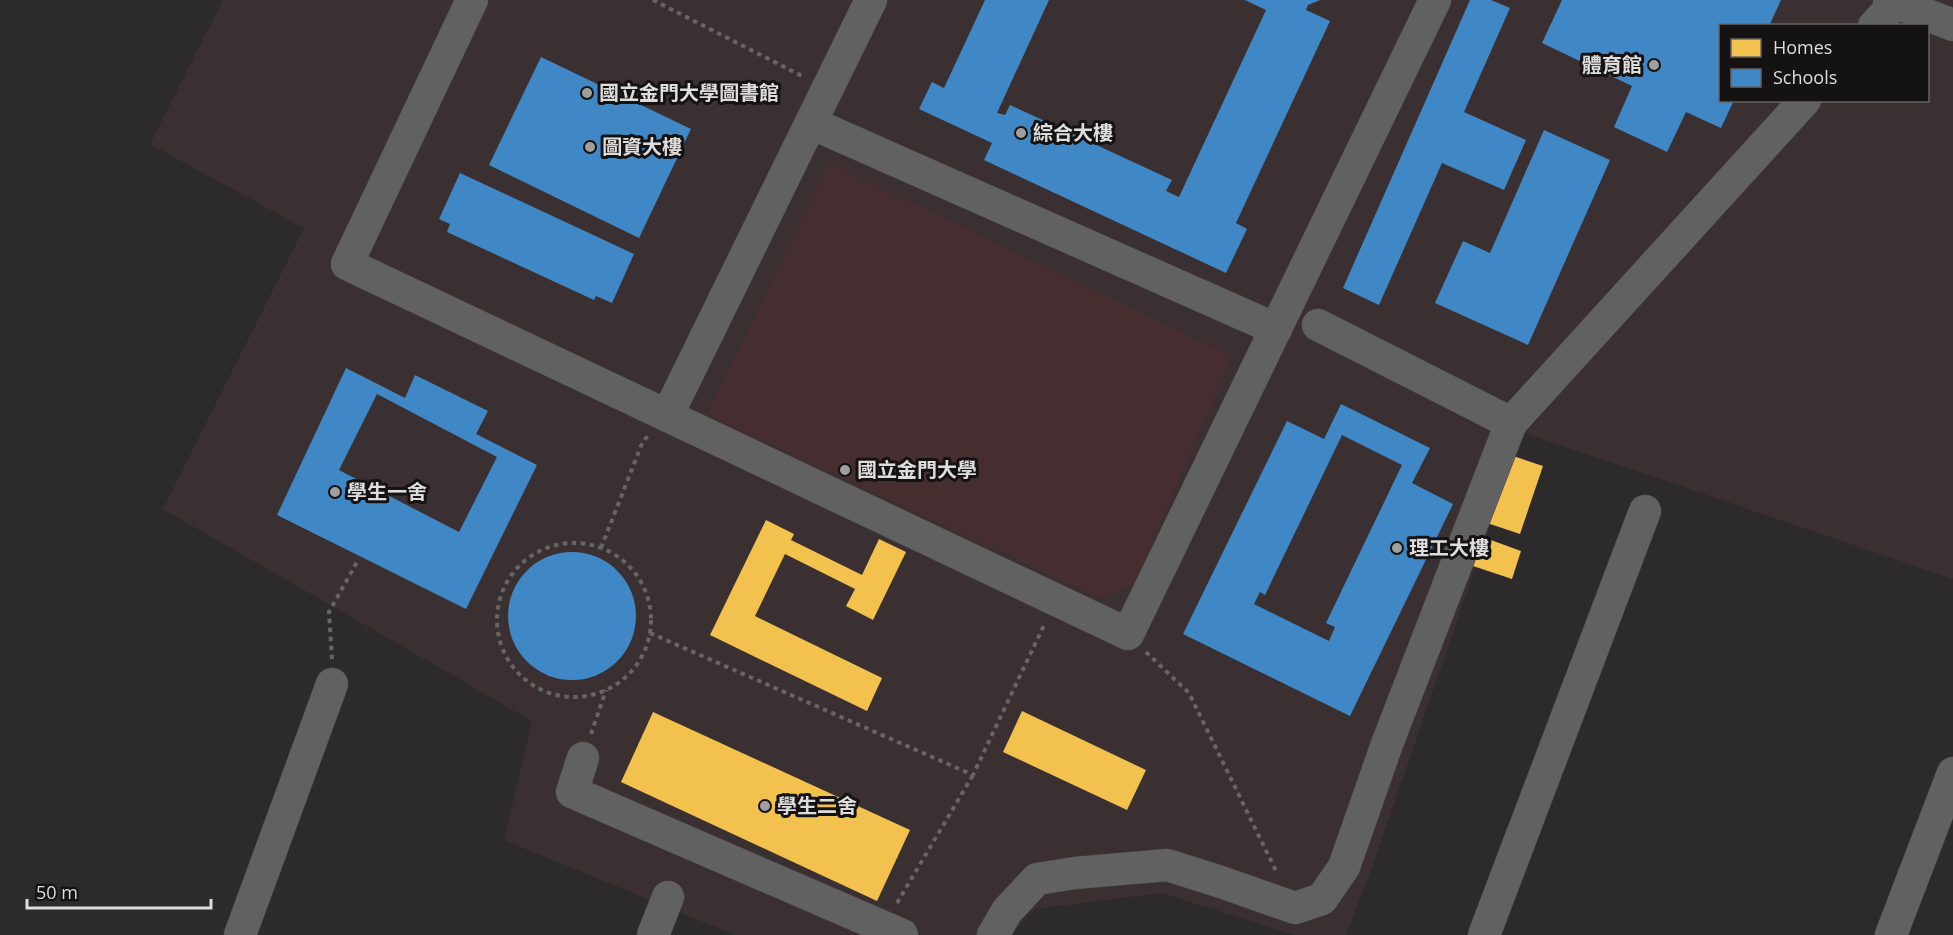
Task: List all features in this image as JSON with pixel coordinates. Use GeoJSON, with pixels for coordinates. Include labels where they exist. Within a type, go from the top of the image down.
{"type":"FeatureCollection","features":[{"type":"Feature","properties":{"kind":"street"},"geometry":{"type":"LineString","coordinates":[[472,0],[347,264],[1128,634],[1435,0]]}},
{"type":"Feature","properties":{"kind":"street"},"geometry":{"type":"LineString","coordinates":[[667,416],[871,0]]}},
{"type":"Feature","properties":{"kind":"street"},"geometry":{"type":"LineString","coordinates":[[1875,24],[1892,1],[1953,25]]}},
{"type":"Feature","properties":{"kind":"street"},"geometry":{"type":"LineString","coordinates":[[993,935],[1007,910],[1037,879],[1075,873],[1167,865],[1295,908],[1322,899],[1344,867],[1387,744],[1511,423],[1803,102]]}},
{"type":"Feature","properties":{"kind":"street"},"geometry":{"type":"LineString","coordinates":[[810,123],[1276,329]]}},
{"type":"Feature","properties":{"kind":"street"},"geometry":{"type":"LineString","coordinates":[[1318,326],[1511,423]]}},
{"type":"Feature","properties":{"kind":"street"},"geometry":{"type":"LineString","coordinates":[[1484,935],[1645,511]]}},
{"type":"Feature","properties":{"kind":"street"},"geometry":{"type":"LineString","coordinates":[[240,935],[332,684]]}},
{"type":"Feature","properties":{"kind":"street"},"geometry":{"type":"LineString","coordinates":[[583,758],[572,792],[893,930]]}},
{"type":"Feature","properties":{"kind":"street"},"geometry":{"type":"LineString","coordinates":[[1892,935],[1953,773]]}},
{"type":"Feature","properties":{"kind":"street"},"geometry":{"type":"LineString","coordinates":[[653,935],[668,897]]}},
{"type":"Feature","properties":{"kind":"path"},"geometry":{"type":"LineString","coordinates":[[653,0],[827,89]]}},
{"type":"Feature","properties":{"kind":"path"},"geometry":{"type":"LineString","coordinates":[[601,548],[643,441],[667,416]]}},
{"type":"Feature","properties":{"kind":"path"},"geometry":{"type":"LineString","coordinates":[[566,543],[601,548],[617,555],[637,574],[648,598],[652,625],[645,651],[633,672],[614,687],[591,696],[567,698],[543,692],[523,678],[508,660],[499,637],[497,613],[503,589],[518,566],[540,551],[566,543]]}},
{"type":"Feature","properties":{"kind":"path"},"geometry":{"type":"LineString","coordinates":[[332,684],[333,644],[329,612],[357,562]]}},
{"type":"Feature","properties":{"kind":"path"},"geometry":{"type":"LineString","coordinates":[[893,930],[974,775],[1056,600]]}},
{"type":"Feature","properties":{"kind":"path"},"geometry":{"type":"LineString","coordinates":[[650,633],[974,775]]}},
{"type":"Feature","properties":{"kind":"path"},"geometry":{"type":"LineString","coordinates":[[1128,634],[1189,693],[1295,908]]}},
{"type":"Feature","properties":{"kind":"path"},"geometry":{"type":"LineString","coordinates":[[583,758],[606,690]]}},
{"type":"Feature","properties":{"kind":"shaded area","name":"國立金門大學"},"geometry":{"type":"Polygon","coordinates":[[[223,0],[1953,0],[1953,579],[1522,432],[1373,865],[1346,935],[1294,935],[1162,893],[1035,909],[1010,935],[735,935],[504,840],[532,721],[163,509],[304,228],[150,144],[223,0]]]}},
{"type":"Feature","properties":{"kind":"shaded area"},"geometry":{"type":"Polygon","coordinates":[[[829,163],[1232,356],[1134,585],[1100,598],[707,415],[829,163]]]}},
{"type":"Feature","properties":{"kind":"building: Homes"},"geometry":{"type":"Polygon","coordinates":[[[1504,453],[1543,466],[1520,534],[1481,521],[1504,453]]]}},
{"type":"Feature","properties":{"kind":"building: Homes"},"geometry":{"type":"Polygon","coordinates":[[[766,520],[794,534],[791,540],[862,575],[879,539],[906,552],[873,620],[846,606],[855,589],[785,554],[755,616],[882,678],[867,711],[710,635],[766,520]]]}},
{"type":"Feature","properties":{"kind":"building: Homes"},"geometry":{"type":"Polygon","coordinates":[[[1477,535],[1521,551],[1512,579],[1467,564],[1477,535]]]}},
{"type":"Feature","properties":{"kind":"building: Homes"},"geometry":{"type":"Polygon","coordinates":[[[1022,711],[1146,770],[1127,810],[1003,752],[1022,711]]]}},
{"type":"Feature","properties":{"kind":"building: Homes","name":"學生二舍"},"geometry":{"type":"Polygon","coordinates":[[[653,712],[910,830],[877,901],[621,782],[653,712]]]}},
{"type":"Feature","properties":{"kind":"building: Schools","name":"綜合大樓"},"geometry":{"type":"Polygon","coordinates":[[[985,0],[1049,0],[997,113],[1005,115],[1010,105],[1172,180],[1166,191],[1179,197],[1266,10],[1245,0],[1320,0],[1308,5],[1306,10],[1330,21],[1236,223],[1247,229],[1226,273],[984,160],[992,143],[919,109],[932,82],[944,88],[985,0]]]}},
{"type":"Feature","properties":{"kind":"building: Schools"},"geometry":{"type":"Polygon","coordinates":[[[1470,0],[1491,0],[1510,8],[1464,112],[1526,140],[1504,190],[1442,163],[1379,305],[1343,288],[1470,0]]]}},
{"type":"Feature","properties":{"kind":"building: Schools","name":"體育館"},"geometry":{"type":"Polygon","coordinates":[[[1562,0],[1781,0],[1770,24],[1719,24],[1719,102],[1733,102],[1721,128],[1686,112],[1667,152],[1614,127],[1632,86],[1542,43],[1562,0]]]}},
{"type":"Feature","properties":{"kind":"building: Schools","name":"圖資大樓"},"geometry":{"type":"Polygon","coordinates":[[[541,57],[691,129],[639,238],[489,165],[541,57]]]}},
{"type":"Feature","properties":{"kind":"building: Schools"},"geometry":{"type":"Polygon","coordinates":[[[1544,130],[1610,160],[1528,345],[1435,303],[1463,241],[1490,253],[1544,130]]]}},
{"type":"Feature","properties":{"kind":"building: Schools"},"geometry":{"type":"Polygon","coordinates":[[[460,173],[634,254],[612,303],[596,296],[594,300],[447,232],[450,224],[439,219],[460,173]]]}},
{"type":"Feature","properties":{"kind":"building: Schools","name":"學生一舍"},"geometry":{"type":"Polygon","coordinates":[[[346,368],[405,398],[415,375],[488,411],[476,434],[537,465],[466,609],[277,515],[346,368]],[[377,394],[339,470],[459,532],[497,457],[377,394]]]}},
{"type":"Feature","properties":{"kind":"building: Schools","name":"理工大樓"},"geometry":{"type":"Polygon","coordinates":[[[1341,404],[1430,448],[1412,483],[1453,504],[1350,716],[1183,634],[1287,421],[1324,439],[1341,404]],[[1342,435],[1265,595],[1260,592],[1254,604],[1329,641],[1335,627],[1326,623],[1402,465],[1342,435]]]}},
{"type":"Feature","properties":{"kind":"building: Schools"},"geometry":{"type":"Polygon","coordinates":[[[572,552],[596,557],[617,571],[631,592],[636,616],[631,640],[617,661],[596,675],[572,680],[548,675],[527,661],[513,640],[508,616],[513,592],[527,571],[548,557],[572,552]]]}},
{"type":"Feature","properties":{"kind":"place","name":"體育館"},"geometry":{"type":"Point","coordinates":[1654,65]}},
{"type":"Feature","properties":{"kind":"place","name":"國立金門大學圖書館"},"geometry":{"type":"Point","coordinates":[587,93]}},
{"type":"Feature","properties":{"kind":"place","name":"綜合大樓"},"geometry":{"type":"Point","coordinates":[1021,133]}},
{"type":"Feature","properties":{"kind":"place","name":"圖資大樓"},"geometry":{"type":"Point","coordinates":[590,147]}},
{"type":"Feature","properties":{"kind":"place","name":"國立金門大學"},"geometry":{"type":"Point","coordinates":[845,470]}},
{"type":"Feature","properties":{"kind":"place","name":"學生一舍"},"geometry":{"type":"Point","coordinates":[335,492]}},
{"type":"Feature","properties":{"kind":"place","name":"理工大樓"},"geometry":{"type":"Point","coordinates":[1397,548]}},
{"type":"Feature","properties":{"kind":"place","name":"學生二舍"},"geometry":{"type":"Point","coordinates":[765,806]}}]}
